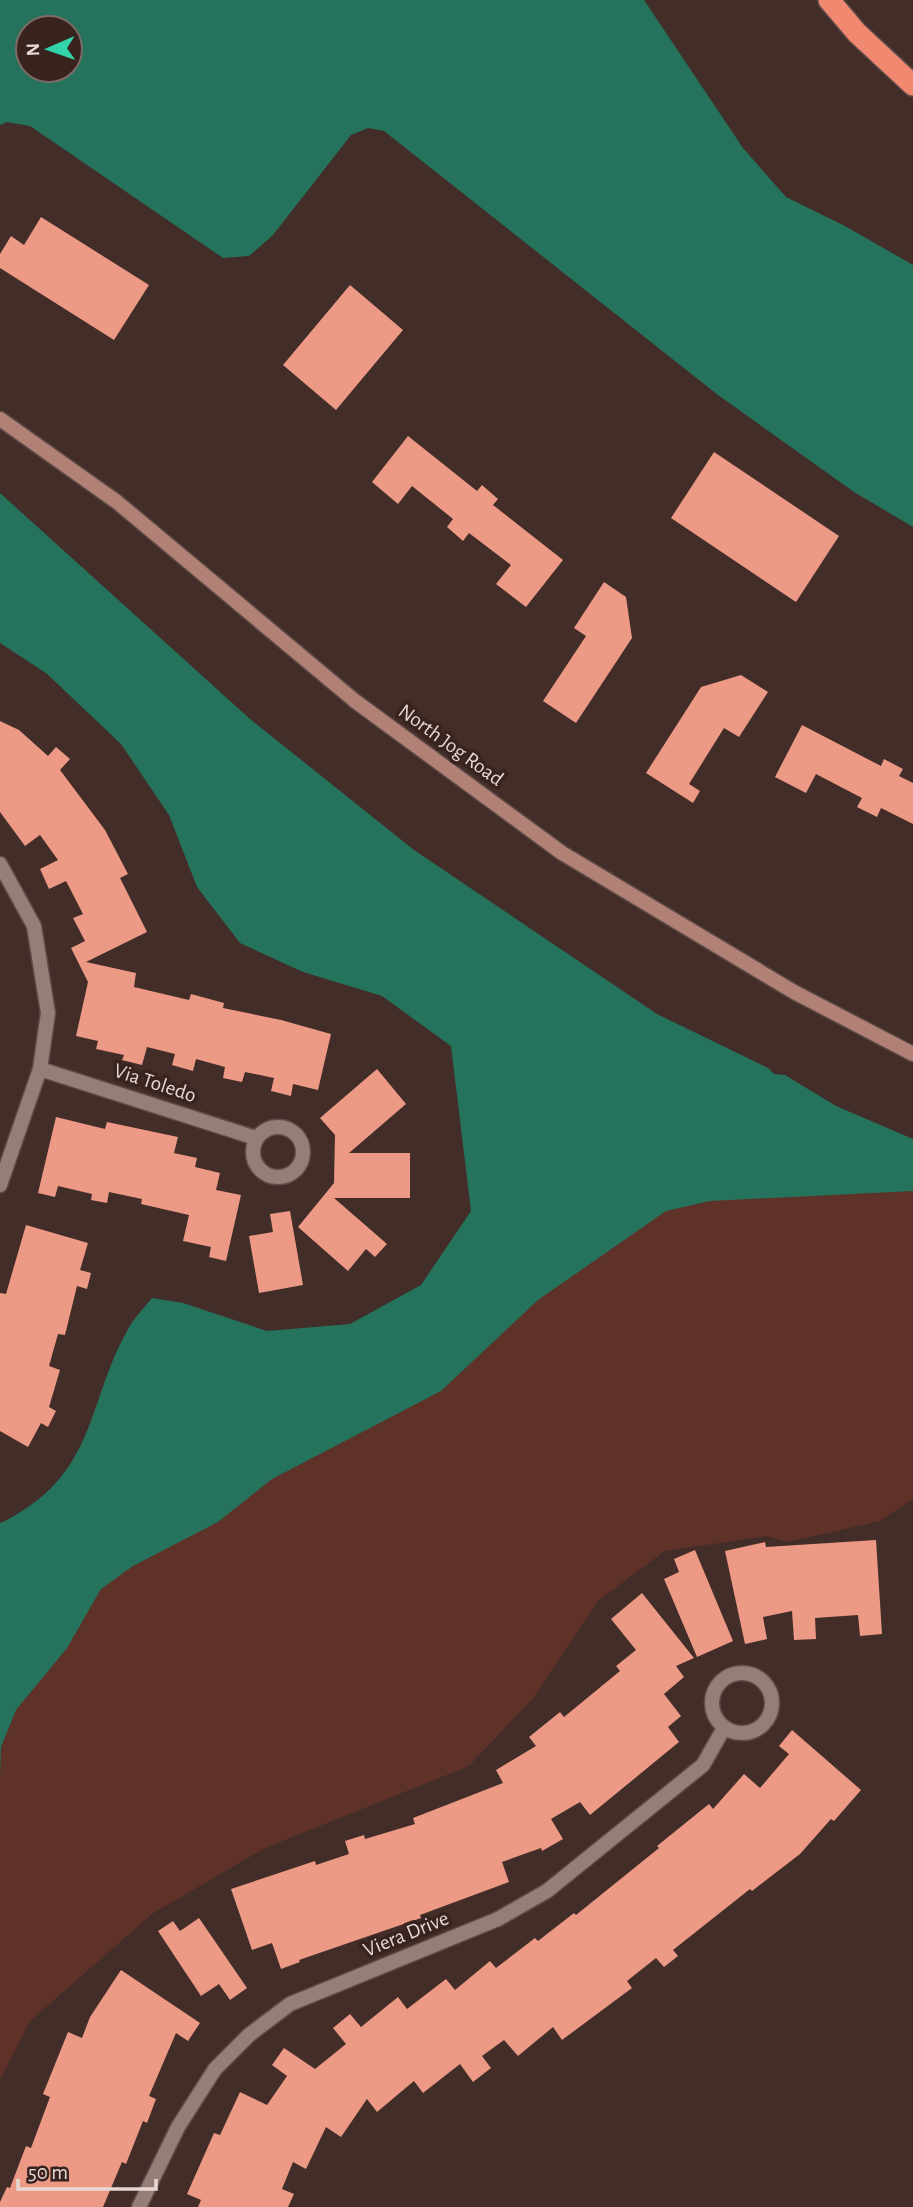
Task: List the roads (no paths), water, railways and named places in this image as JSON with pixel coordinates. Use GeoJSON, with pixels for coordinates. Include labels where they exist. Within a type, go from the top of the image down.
{"type":"FeatureCollection","features":[{"type":"Feature","properties":{"kind":"highway"},"geometry":{"type":"LineString","coordinates":[[829,0],[857,33],[913,85]]}},
{"type":"Feature","properties":{"kind":"street","name":"North Jog Road"},"geometry":{"type":"LineString","coordinates":[[0,419],[117,502],[355,701],[562,853],[794,992],[913,1054]]}},
{"type":"Feature","properties":{"kind":"street"},"geometry":{"type":"LineString","coordinates":[[0,864],[34,926],[48,1013],[40,1069],[0,1185]]}},
{"type":"Feature","properties":{"kind":"street","name":"Via Toledo"},"geometry":{"type":"LineString","coordinates":[[40,1069],[256,1138]]}},
{"type":"Feature","properties":{"kind":"street"},"geometry":{"type":"LineString","coordinates":[[732,1674],[751,1674],[759,1678],[767,1686],[772,1706],[763,1725],[744,1734],[733,1733],[724,1728],[713,1713],[712,1694],[717,1686],[732,1674]]}},
{"type":"Feature","properties":{"kind":"street","name":"Viera Drive"},"geometry":{"type":"LineString","coordinates":[[139,2207],[178,2127],[215,2069],[249,2035],[290,2004],[498,1919],[547,1891],[703,1765],[724,1728]]}}]}
